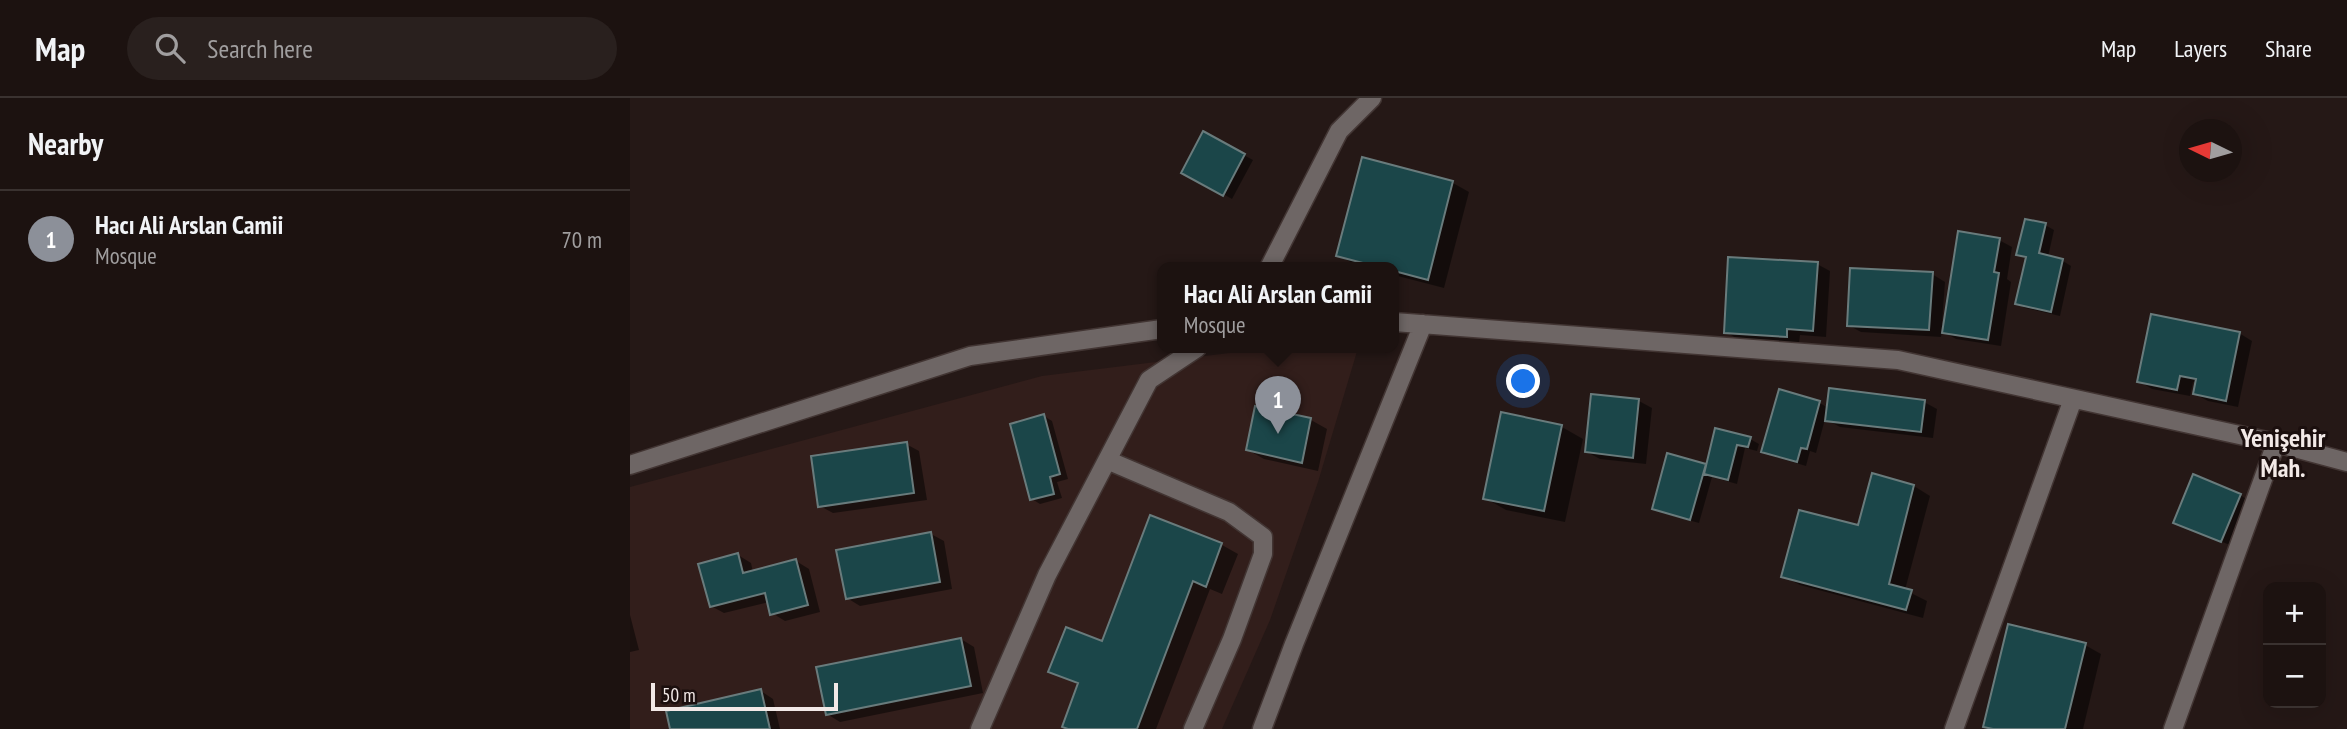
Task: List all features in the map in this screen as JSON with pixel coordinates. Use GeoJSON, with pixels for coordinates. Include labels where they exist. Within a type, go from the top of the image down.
{"type":"FeatureCollection","features":[{"type":"Feature","properties":{"kind":"street"},"geometry":{"type":"LineString","coordinates":[[1272,262],[1339,131],[1372,98]]}},
{"type":"Feature","properties":{"kind":"street"},"geometry":{"type":"LineString","coordinates":[[1399,322],[1898,360],[2276,443],[2347,462]]}},
{"type":"Feature","properties":{"kind":"street"},"geometry":{"type":"LineString","coordinates":[[1262,729],[1423,324]]}},
{"type":"Feature","properties":{"kind":"street"},"geometry":{"type":"LineString","coordinates":[[630,464],[970,356],[1157,330]]}},
{"type":"Feature","properties":{"kind":"street"},"geometry":{"type":"LineString","coordinates":[[978,728],[1046,575],[1149,380],[1190,353]]}},
{"type":"Feature","properties":{"kind":"street"},"geometry":{"type":"LineString","coordinates":[[1954,729],[2073,399]]}},
{"type":"Feature","properties":{"kind":"street"},"geometry":{"type":"LineString","coordinates":[[2173,729],[2276,443]]}},
{"type":"Feature","properties":{"kind":"street"},"geometry":{"type":"LineString","coordinates":[[1107,460],[1229,512],[1263,537],[1264,554],[1232,639],[1193,729]]}},
{"type":"Feature","properties":{"kind":"shaded area"},"geometry":{"type":"Polygon","coordinates":[[[1229,353],[1357,353],[1318,482],[1270,620],[1222,729],[630,729],[630,487],[1042,376],[1229,353]]]}},
{"type":"Feature","properties":{"kind":"building"},"geometry":{"type":"Polygon","coordinates":[[[1203,131],[1245,154],[1223,196],[1181,173],[1203,131]]]}},
{"type":"Feature","properties":{"kind":"building"},"geometry":{"type":"Polygon","coordinates":[[[1362,157],[1453,181],[1428,280],[1399,272],[1399,262],[1359,262],[1336,256],[1362,157]]]}},
{"type":"Feature","properties":{"kind":"building"},"geometry":{"type":"Polygon","coordinates":[[[2025,219],[2046,223],[2039,253],[2063,259],[2051,312],[2015,304],[2026,257],[2016,255],[2025,219]]]}},
{"type":"Feature","properties":{"kind":"building"},"geometry":{"type":"Polygon","coordinates":[[[1958,231],[2000,238],[1994,272],[1999,273],[1988,340],[1942,333],[1958,231]]]}},
{"type":"Feature","properties":{"kind":"building"},"geometry":{"type":"Polygon","coordinates":[[[1728,257],[1818,262],[1813,331],[1787,329],[1787,337],[1724,333],[1728,257]]]}},
{"type":"Feature","properties":{"kind":"building"},"geometry":{"type":"Polygon","coordinates":[[[1850,268],[1933,272],[1929,330],[1847,326],[1850,268]]]}},
{"type":"Feature","properties":{"kind":"building"},"geometry":{"type":"Polygon","coordinates":[[[2151,314],[2240,332],[2226,401],[2193,394],[2196,379],[2180,376],[2177,390],[2137,382],[2151,314]]]}},
{"type":"Feature","properties":{"kind":"building"},"geometry":{"type":"Polygon","coordinates":[[[1829,388],[1925,400],[1921,432],[1825,421],[1829,388]]]}},
{"type":"Feature","properties":{"kind":"building"},"geometry":{"type":"Polygon","coordinates":[[[1779,389],[1820,401],[1807,449],[1801,448],[1797,462],[1761,452],[1779,389]]]}},
{"type":"Feature","properties":{"kind":"building"},"geometry":{"type":"Polygon","coordinates":[[[1591,394],[1639,399],[1633,458],[1585,452],[1591,394]]]}},
{"type":"Feature","properties":{"kind":"building"},"geometry":{"type":"Polygon","coordinates":[[[1255,406],[1311,418],[1302,463],[1246,450],[1255,406]]]}},
{"type":"Feature","properties":{"kind":"building"},"geometry":{"type":"Polygon","coordinates":[[[1501,412],[1562,425],[1544,511],[1483,499],[1501,412]]]}},
{"type":"Feature","properties":{"kind":"building"},"geometry":{"type":"Polygon","coordinates":[[[1044,414],[1060,474],[1050,477],[1054,494],[1030,500],[1010,424],[1044,414]]]}},
{"type":"Feature","properties":{"kind":"building"},"geometry":{"type":"Polygon","coordinates":[[[1715,428],[1751,437],[1748,447],[1737,445],[1728,480],[1704,474],[1715,428]]]}},
{"type":"Feature","properties":{"kind":"building"},"geometry":{"type":"Polygon","coordinates":[[[907,442],[914,493],[818,507],[811,456],[907,442]]]}},
{"type":"Feature","properties":{"kind":"building"},"geometry":{"type":"Polygon","coordinates":[[[1667,453],[1706,464],[1690,520],[1652,509],[1667,453]]]}},
{"type":"Feature","properties":{"kind":"building"},"geometry":{"type":"Polygon","coordinates":[[[1872,473],[1914,485],[1889,584],[1912,590],[1906,610],[1781,577],[1799,510],[1858,525],[1872,473]]]}},
{"type":"Feature","properties":{"kind":"building"},"geometry":{"type":"Polygon","coordinates":[[[2193,474],[2241,494],[2221,542],[2173,523],[2193,474]]]}},
{"type":"Feature","properties":{"kind":"building"},"geometry":{"type":"Polygon","coordinates":[[[1150,515],[1222,543],[1206,587],[1193,581],[1137,729],[1062,727],[1078,683],[1048,672],[1066,627],[1102,641],[1150,515]]]}},
{"type":"Feature","properties":{"kind":"building"},"geometry":{"type":"Polygon","coordinates":[[[931,532],[940,582],[846,599],[836,550],[931,532]]]}},
{"type":"Feature","properties":{"kind":"building"},"geometry":{"type":"Polygon","coordinates":[[[738,553],[743,573],[796,559],[808,605],[770,615],[765,593],[710,607],[698,564],[738,553]]]}},
{"type":"Feature","properties":{"kind":"building"},"geometry":{"type":"Polygon","coordinates":[[[2008,624],[2086,643],[2065,729],[1983,727],[2008,624]]]}},
{"type":"Feature","properties":{"kind":"building"},"geometry":{"type":"Polygon","coordinates":[[[961,638],[971,686],[826,715],[816,667],[961,638]]]}},
{"type":"Feature","properties":{"kind":"building"},"geometry":{"type":"Polygon","coordinates":[[[761,689],[770,729],[670,729],[666,711],[761,689]]]}},
{"type":"Feature","properties":{"kind":"place","name":"Hacı Ali Arslan Camii"},"geometry":{"type":"Point","coordinates":[1278,434]}},
{"type":"Feature","properties":{"kind":"district","name":"Yenişehir Mah."},"geometry":{"type":"Point","coordinates":[2283,453]}}]}
